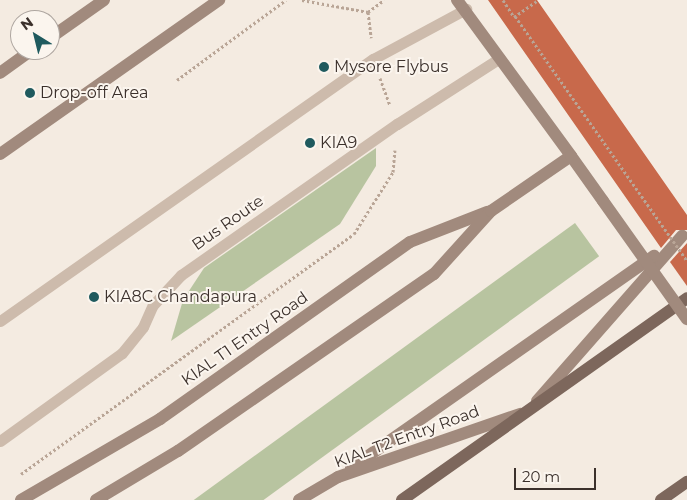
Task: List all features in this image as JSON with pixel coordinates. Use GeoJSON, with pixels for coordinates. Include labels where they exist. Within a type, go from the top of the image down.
{"type":"FeatureCollection","features":[{"type":"Feature","properties":{"kind":"main road"},"geometry":{"type":"LineString","coordinates":[[60,31],[104,0]]}},
{"type":"Feature","properties":{"kind":"main road"},"geometry":{"type":"LineString","coordinates":[[0,154],[219,0]]}},
{"type":"Feature","properties":{"kind":"main road"},"geometry":{"type":"LineString","coordinates":[[461,5],[604,201],[687,319]]}},
{"type":"Feature","properties":{"kind":"main road"},"geometry":{"type":"LineString","coordinates":[[0,73],[18,60]]}},
{"type":"Feature","properties":{"kind":"main road","name":"KIAL T1 Entry Road"},"geometry":{"type":"LineString","coordinates":[[96,500],[178,451],[434,274],[491,211],[571,156]]}},
{"type":"Feature","properties":{"kind":"main road","name":"KIAL T1 Entry Road"},"geometry":{"type":"LineString","coordinates":[[21,500],[160,419],[410,242],[491,211]]}},
{"type":"Feature","properties":{"kind":"main road"},"geometry":{"type":"LineString","coordinates":[[338,477],[684,234]]}},
{"type":"Feature","properties":{"kind":"main road","name":"KIAL T2 Entry Road"},"geometry":{"type":"LineString","coordinates":[[299,500],[338,477],[528,411],[684,234]]}},
{"type":"Feature","properties":{"kind":"main road","name":"KIAL T2 Entry Road"},"geometry":{"type":"LineString","coordinates":[[402,500],[687,298]]}},
{"type":"Feature","properties":{"kind":"main road"},"geometry":{"type":"LineString","coordinates":[[661,500],[687,482]]}},
{"type":"Feature","properties":{"kind":"lane"},"geometry":{"type":"LineString","coordinates":[[0,321],[373,59],[461,5]]}},
{"type":"Feature","properties":{"kind":"lane","name":"Bus Route"},"geometry":{"type":"LineString","coordinates":[[0,441],[122,353],[143,326],[153,305],[181,275],[397,124],[500,58]]}},
{"type":"Feature","properties":{"kind":"path"},"geometry":{"type":"LineString","coordinates":[[177,80],[286,0]]}},
{"type":"Feature","properties":{"kind":"path"},"geometry":{"type":"LineString","coordinates":[[302,0],[368,12],[384,0]]}},
{"type":"Feature","properties":{"kind":"path"},"geometry":{"type":"LineString","coordinates":[[503,0],[514,17],[538,0]]}},
{"type":"Feature","properties":{"kind":"path"},"geometry":{"type":"LineString","coordinates":[[16,478],[354,234],[393,172],[397,124],[373,59],[368,12]]}},
{"type":"Feature","properties":{"kind":"path"},"geometry":{"type":"LineString","coordinates":[[515,16],[687,262]]}},
{"type":"Feature","properties":{"kind":"green space"},"geometry":{"type":"Polygon","coordinates":[[[376,148],[376,166],[340,224],[171,341],[183,300],[204,268],[376,148]]]}},
{"type":"Feature","properties":{"kind":"green space"},"geometry":{"type":"Polygon","coordinates":[[[575,223],[599,256],[263,500],[194,500],[575,223]]]}},
{"type":"Feature","properties":{"kind":"building"},"geometry":{"type":"Polygon","coordinates":[[[488,0],[537,0],[687,215],[687,230],[676,230],[661,248],[488,0]]]}},
{"type":"Feature","properties":{"kind":"building"},"geometry":{"type":"Polygon","coordinates":[[[687,243],[687,286],[670,262],[687,243]]]}},
{"type":"Feature","properties":{"kind":"place","name":"Mysore Flybus"},"geometry":{"type":"Point","coordinates":[324,67]}},
{"type":"Feature","properties":{"kind":"place","name":"Drop-off Area"},"geometry":{"type":"Point","coordinates":[30,93]}},
{"type":"Feature","properties":{"kind":"place","name":"KIA9"},"geometry":{"type":"Point","coordinates":[310,143]}},
{"type":"Feature","properties":{"kind":"place","name":"KIA8C Chandapura"},"geometry":{"type":"Point","coordinates":[94,297]}}]}
